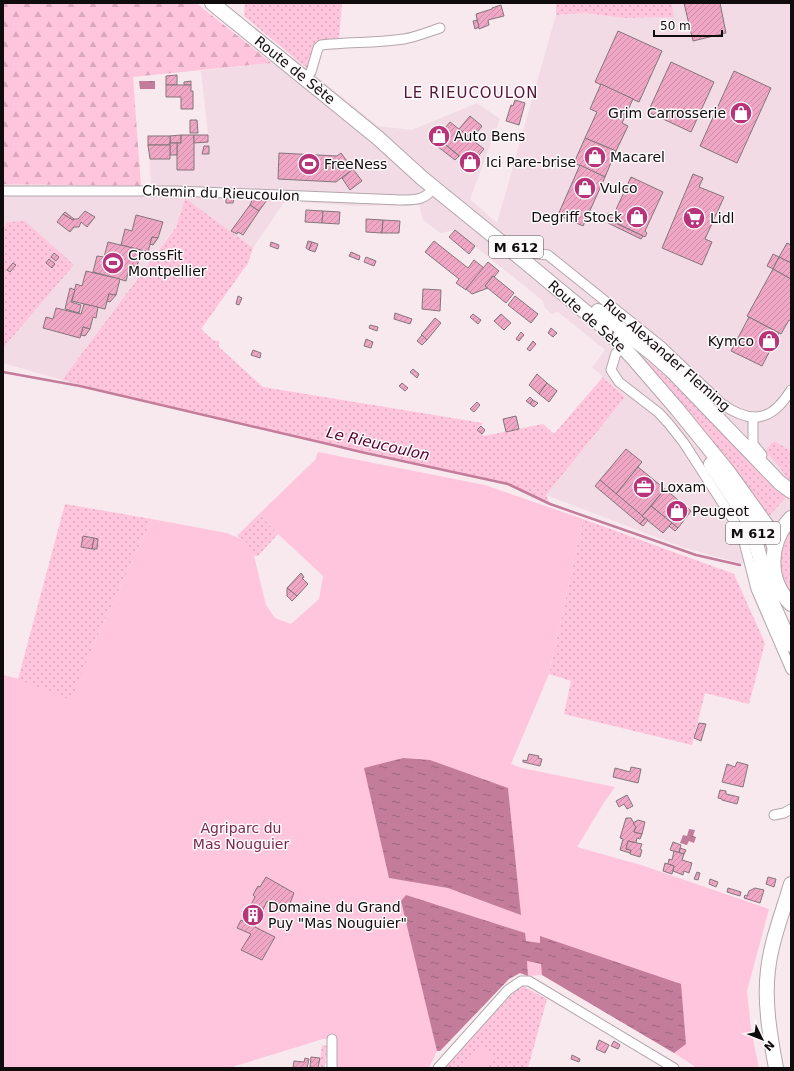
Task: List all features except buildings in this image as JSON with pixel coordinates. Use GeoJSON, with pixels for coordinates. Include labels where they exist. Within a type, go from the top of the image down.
{"type":"FeatureCollection","features":[{"type":"Feature","properties":{"kind":"main road","name":"Route de Sète"},"geometry":{"type":"LineString","coordinates":[[212,3],[378,138],[404,163],[596,320],[629,354],[729,473],[767,526],[774,546]]}},
{"type":"Feature","properties":{"kind":"main road","name":"Route de Sète"},"geometry":{"type":"LineString","coordinates":[[378,138],[407,158],[522,252],[654,355],[677,376],[780,482],[791,490]]}},
{"type":"Feature","properties":{"kind":"main road","name":"M 612"},"geometry":{"type":"LineString","coordinates":[[695,431],[696,441],[747,519],[754,536],[760,558],[763,582],[791,645]]}},
{"type":"Feature","properties":{"kind":"main road"},"geometry":{"type":"LineString","coordinates":[[791,518],[781,530],[774,546],[773,565],[777,583],[789,602],[791,614]]}},
{"type":"Feature","properties":{"kind":"main road"},"geometry":{"type":"LineString","coordinates":[[776,1068],[770,1037],[767,989],[768,970],[773,946],[791,884]]}},
{"type":"Feature","properties":{"kind":"street"},"geometry":{"type":"LineString","coordinates":[[305,78],[311,72],[318,48],[321,45],[406,39],[440,28]]}},
{"type":"Feature","properties":{"kind":"street","name":"Chemin du Rieucoulon"},"geometry":{"type":"LineString","coordinates":[[3,191],[176,191],[416,200],[424,198],[434,188]]}},
{"type":"Feature","properties":{"kind":"street","name":"Rue Alexander Fleming"},"geometry":{"type":"LineString","coordinates":[[522,252],[548,255],[661,346],[722,404],[732,411],[753,417]]}},
{"type":"Feature","properties":{"kind":"street"},"geometry":{"type":"LineString","coordinates":[[615,361],[620,362],[635,349],[646,355],[654,355]]}},
{"type":"Feature","properties":{"kind":"street"},"geometry":{"type":"LineString","coordinates":[[629,354],[616,353],[615,361],[611,367],[611,370],[619,382],[659,413],[669,424],[700,468],[739,529],[744,542],[756,589],[774,627],[791,670]]}},
{"type":"Feature","properties":{"kind":"street"},"geometry":{"type":"LineString","coordinates":[[768,469],[765,460],[753,444],[753,417],[769,414],[783,403],[791,390]]}},
{"type":"Feature","properties":{"kind":"street"},"geometry":{"type":"LineString","coordinates":[[774,815],[784,813],[791,809]]}},
{"type":"Feature","properties":{"kind":"street"},"geometry":{"type":"LineString","coordinates":[[438,1068],[508,990],[521,981],[529,981],[674,1068]]}},
{"type":"Feature","properties":{"kind":"street"},"geometry":{"type":"LineString","coordinates":[[332,1039],[332,1068]]}},
{"type":"Feature","properties":{"kind":"shaded area"},"geometry":{"type":"Polygon","coordinates":[[[672,3],[791,3],[791,508],[743,564],[682,547],[546,495],[625,397],[592,367],[605,350],[558,312],[552,314],[545,308],[543,301],[455,230],[440,233],[423,220],[419,205],[354,206],[285,201],[253,248],[185,198],[176,226],[62,380],[3,363],[3,348],[74,265],[8,222],[3,228],[3,184],[151,186],[148,136],[208,134],[201,71],[272,63],[294,58],[378,126],[412,130],[477,103],[500,119],[470,199],[497,223],[556,15],[585,13],[623,18],[674,17],[672,3]]]}},
{"type":"Feature","properties":{"kind":"green space"},"geometry":{"type":"Polygon","coordinates":[[[3,3],[196,3],[272,63],[133,77],[141,186],[3,184],[3,3]]]}},
{"type":"Feature","properties":{"kind":"green space"},"geometry":{"type":"Polygon","coordinates":[[[245,3],[342,3],[339,39],[316,41],[309,70],[244,16],[245,3]]]}},
{"type":"Feature","properties":{"kind":"green space"},"geometry":{"type":"Polygon","coordinates":[[[556,3],[672,3],[674,17],[623,18],[585,13],[556,15],[556,3]]]}},
{"type":"Feature","properties":{"kind":"green space"},"geometry":{"type":"Polygon","coordinates":[[[185,198],[253,248],[248,263],[201,329],[213,340],[219,341],[219,347],[263,387],[483,423],[477,430],[484,436],[543,424],[554,434],[603,377],[625,397],[546,495],[550,504],[508,484],[187,411],[62,380],[176,227],[185,198]]]}},
{"type":"Feature","properties":{"kind":"green space"},"geometry":{"type":"Polygon","coordinates":[[[25,221],[74,265],[3,348],[3,228],[7,222],[25,221]]]}},
{"type":"Feature","properties":{"kind":"green space"},"geometry":{"type":"Polygon","coordinates":[[[638,357],[643,357],[711,417],[788,495],[768,517],[727,459],[638,357]]]}},
{"type":"Feature","properties":{"kind":"green space"},"geometry":{"type":"Polygon","coordinates":[[[774,441],[791,451],[791,485],[779,466],[765,451],[774,441]]]}},
{"type":"Feature","properties":{"kind":"green space","name":"Agriparc du Mas Nouguier"},"geometry":{"type":"Polygon","coordinates":[[[318,452],[485,485],[583,519],[549,674],[511,764],[522,768],[615,787],[577,847],[641,865],[769,909],[747,991],[751,1029],[759,1068],[697,1068],[542,975],[528,976],[520,973],[509,979],[440,1051],[437,1051],[429,1068],[336,1068],[332,1039],[323,1039],[229,1068],[3,1068],[3,675],[18,679],[71,700],[92,648],[152,519],[227,533],[245,541],[254,556],[266,605],[275,618],[291,624],[319,599],[323,576],[259,514],[315,460],[318,452]]]}},
{"type":"Feature","properties":{"kind":"green space"},"geometry":{"type":"Polygon","coordinates":[[[65,504],[152,519],[92,648],[199,749],[3,675],[18,679],[65,504]]]}},
{"type":"Feature","properties":{"kind":"green space"},"geometry":{"type":"Polygon","coordinates":[[[259,514],[278,534],[258,556],[254,556],[243,540],[237,536],[259,514]]]}},
{"type":"Feature","properties":{"kind":"green space"},"geometry":{"type":"Polygon","coordinates":[[[583,519],[734,574],[765,643],[749,704],[705,693],[692,745],[564,714],[571,681],[549,674],[583,519]]]}},
{"type":"Feature","properties":{"kind":"green space"},"geometry":{"type":"Polygon","coordinates":[[[791,530],[791,593],[784,578],[780,561],[783,544],[791,530]]]}},
{"type":"Feature","properties":{"kind":"green space"},"geometry":{"type":"Polygon","coordinates":[[[521,985],[547,999],[528,1068],[443,1068],[521,985]]]}},
{"type":"Feature","properties":{"kind":"green space"},"geometry":{"type":"Polygon","coordinates":[[[322,1045],[327,1046],[325,1068],[319,1068],[322,1045]]]}},
{"type":"Feature","properties":{"kind":"green space"},"geometry":{"type":"Polygon","coordinates":[[[480,1048],[488,1052],[492,1059],[484,1068],[463,1068],[462,1066],[480,1048]]]}},
{"type":"Feature","properties":{"kind":"water"},"geometry":{"type":"Polygon","coordinates":[[[139,81],[155,81],[155,89],[140,89],[139,81]]]}},
{"type":"Feature","properties":{"kind":"water"},"geometry":{"type":"Polygon","coordinates":[[[403,758],[430,760],[508,788],[521,915],[448,888],[389,878],[364,768],[403,758]]]}},
{"type":"Feature","properties":{"kind":"water"},"geometry":{"type":"Polygon","coordinates":[[[689,829],[695,830],[693,836],[696,837],[694,843],[689,841],[687,845],[680,843],[683,835],[687,836],[689,829]]]}},
{"type":"Feature","properties":{"kind":"water"},"geometry":{"type":"Polygon","coordinates":[[[406,895],[525,933],[526,941],[540,943],[540,936],[681,984],[686,1044],[674,1053],[542,975],[541,964],[527,961],[528,976],[520,973],[509,979],[440,1051],[437,1051],[401,901],[406,895]]]}},
{"type":"Feature","properties":{"kind":"waterway","name":"Le Rieucoulon"},"geometry":{"type":"LineString","coordinates":[[3,372],[80,386],[361,452],[508,484],[550,504],[696,555],[740,565]]}},
{"type":"Feature","properties":{"kind":"place","name":"Grim Carrosserie"},"geometry":{"type":"Point","coordinates":[741,113]}},
{"type":"Feature","properties":{"kind":"place","name":"Auto Bens"},"geometry":{"type":"Point","coordinates":[439,136]}},
{"type":"Feature","properties":{"kind":"place","name":"Macarel"},"geometry":{"type":"Point","coordinates":[595,157]}},
{"type":"Feature","properties":{"kind":"place","name":"Ici Pare-brise"},"geometry":{"type":"Point","coordinates":[470,162]}},
{"type":"Feature","properties":{"kind":"place","name":"FreeNess"},"geometry":{"type":"Point","coordinates":[309,164]}},
{"type":"Feature","properties":{"kind":"place","name":"Vulco"},"geometry":{"type":"Point","coordinates":[585,188]}},
{"type":"Feature","properties":{"kind":"place","name":"Degriff Stock"},"geometry":{"type":"Point","coordinates":[637,217]}},
{"type":"Feature","properties":{"kind":"place","name":"Lidl"},"geometry":{"type":"Point","coordinates":[694,218]}},
{"type":"Feature","properties":{"kind":"place","name":"CrossFit Montpellier"},"geometry":{"type":"Point","coordinates":[113,263]}},
{"type":"Feature","properties":{"kind":"place","name":"Kymco"},"geometry":{"type":"Point","coordinates":[769,341]}},
{"type":"Feature","properties":{"kind":"place","name":"Loxam"},"geometry":{"type":"Point","coordinates":[644,487]}},
{"type":"Feature","properties":{"kind":"place","name":"Peugeot"},"geometry":{"type":"Point","coordinates":[677,511]}},
{"type":"Feature","properties":{"kind":"place","name":"Domaine du Grand Puy \"Mas Nouguier\""},"geometry":{"type":"Point","coordinates":[253,915]}},
{"type":"Feature","properties":{"kind":"district","name":"LE RIEUCOULON"},"geometry":{"type":"Point","coordinates":[471,93]}}]}
